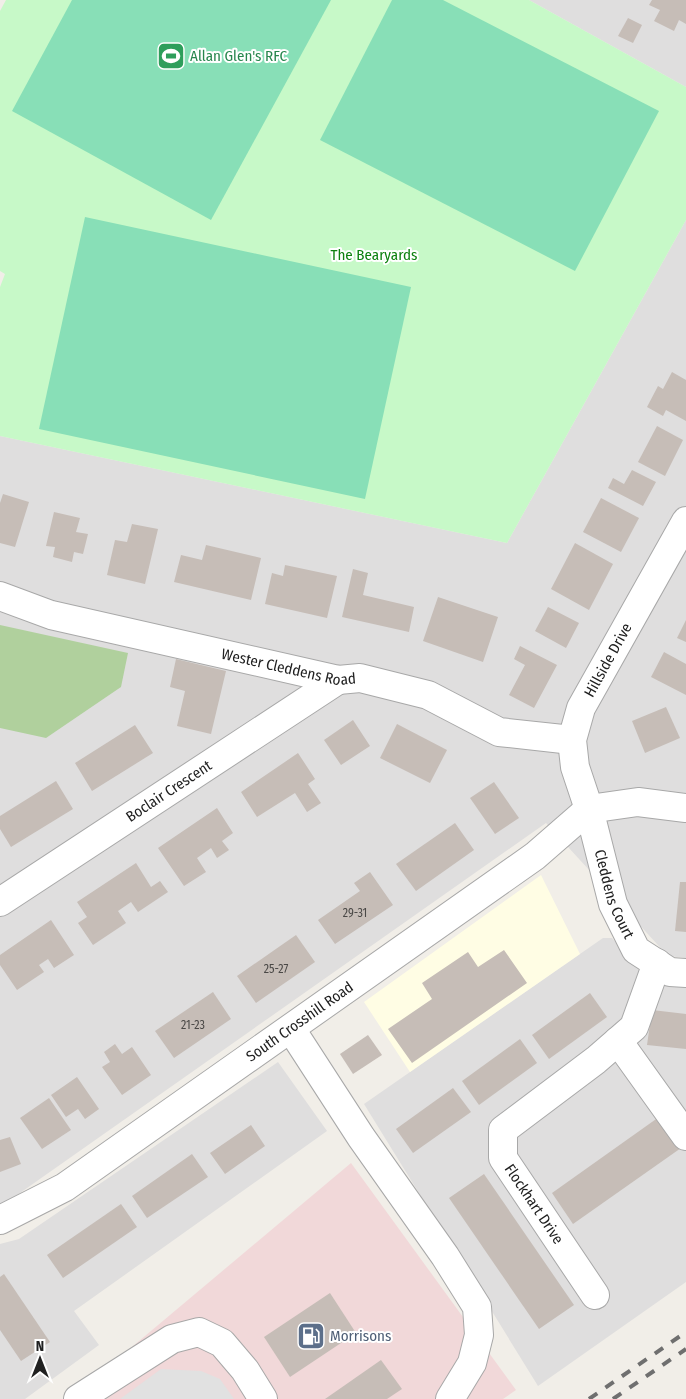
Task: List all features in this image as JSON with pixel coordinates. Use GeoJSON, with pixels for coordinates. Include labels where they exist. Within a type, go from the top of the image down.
{"type":"FeatureCollection","features":[{"type":"Feature","properties":{"kind":"street","name":"Hillside Drive"},"geometry":{"type":"LineString","coordinates":[[589,809],[575,767],[572,740],[578,713],[686,521]]}},
{"type":"Feature","properties":{"kind":"street","name":"Wester Cleddens Road"},"geometry":{"type":"LineString","coordinates":[[0,596],[51,615],[338,680],[360,678],[428,695],[500,732],[572,740]]}},
{"type":"Feature","properties":{"kind":"street","name":"Boclair Crescent"},"geometry":{"type":"LineString","coordinates":[[0,902],[338,680]]}},
{"type":"Feature","properties":{"kind":"street"},"geometry":{"type":"LineString","coordinates":[[589,809],[638,802],[686,808]]}},
{"type":"Feature","properties":{"kind":"street","name":"Cleddens Court"},"geometry":{"type":"LineString","coordinates":[[589,809],[613,904],[636,950],[670,972],[686,973]]}},
{"type":"Feature","properties":{"kind":"street","name":"South Crosshill Road"},"geometry":{"type":"LineString","coordinates":[[0,1220],[65,1187],[535,856],[589,809]]}},
{"type":"Feature","properties":{"kind":"street","name":"Flockhart Drive"},"geometry":{"type":"LineString","coordinates":[[596,1294],[503,1158],[504,1130],[596,1060],[634,1027],[656,963]]}},
{"type":"Feature","properties":{"kind":"street"},"geometry":{"type":"LineString","coordinates":[[291,1028],[360,1137],[445,1256],[478,1308],[479,1335],[472,1363],[450,1399]]}},
{"type":"Feature","properties":{"kind":"street"},"geometry":{"type":"LineString","coordinates":[[618,1041],[686,1136]]}},
{"type":"Feature","properties":{"kind":"street"},"geometry":{"type":"LineString","coordinates":[[78,1399],[172,1339],[199,1332],[222,1343],[245,1370],[263,1399]]}},
{"type":"Feature","properties":{"kind":"shaded area"},"geometry":{"type":"Polygon","coordinates":[[[529,0],[686,0],[686,87],[529,0]]]}},
{"type":"Feature","properties":{"kind":"shaded area"},"geometry":{"type":"Polygon","coordinates":[[[686,220],[686,958],[668,956],[546,823],[0,1207],[0,436],[507,543],[686,220]]]}},
{"type":"Feature","properties":{"kind":"shaded area"},"geometry":{"type":"Polygon","coordinates":[[[541,875],[580,954],[410,1072],[364,1002],[541,875]]]}},
{"type":"Feature","properties":{"kind":"shaded area"},"geometry":{"type":"Polygon","coordinates":[[[603,938],[612,938],[650,983],[686,986],[686,1282],[538,1386],[364,1104],[603,938]]]}},
{"type":"Feature","properties":{"kind":"shaded area"},"geometry":{"type":"Polygon","coordinates":[[[278,1062],[327,1131],[74,1311],[99,1345],[25,1399],[0,1399],[0,1244],[19,1239],[278,1062]]]}},
{"type":"Feature","properties":{"kind":"shaded area"},"geometry":{"type":"Polygon","coordinates":[[[351,1163],[516,1390],[503,1399],[70,1399],[351,1163]]]}},
{"type":"Feature","properties":{"kind":"shaded area"},"geometry":{"type":"Polygon","coordinates":[[[161,1369],[201,1371],[220,1379],[234,1399],[120,1399],[161,1369]]]}},
{"type":"Feature","properties":{"kind":"green space","name":"The Bearyards"},"geometry":{"type":"Polygon","coordinates":[[[6,0],[529,0],[686,87],[686,220],[507,543],[0,436],[0,287],[5,274],[0,271],[0,11],[6,0]]]}},
{"type":"Feature","properties":{"kind":"green space","name":"Allan Glen's RFC"},"geometry":{"type":"Polygon","coordinates":[[[72,0],[331,0],[211,220],[12,111],[72,0]]]}},
{"type":"Feature","properties":{"kind":"green space"},"geometry":{"type":"Polygon","coordinates":[[[392,0],[443,0],[659,111],[575,271],[320,140],[392,0]]]}},
{"type":"Feature","properties":{"kind":"green space"},"geometry":{"type":"Polygon","coordinates":[[[85,217],[411,287],[365,499],[39,429],[85,217]]]}},
{"type":"Feature","properties":{"kind":"green space"},"geometry":{"type":"Polygon","coordinates":[[[0,625],[128,653],[121,687],[46,738],[0,728],[0,625]]]}},
{"type":"Feature","properties":{"kind":"building"},"geometry":{"type":"Polygon","coordinates":[[[652,0],[686,0],[686,24],[679,20],[674,31],[654,21],[660,10],[649,5],[652,0]]]}},
{"type":"Feature","properties":{"kind":"building"},"geometry":{"type":"Polygon","coordinates":[[[628,18],[642,25],[633,43],[618,36],[628,18]]]}},
{"type":"Feature","properties":{"kind":"building"},"geometry":{"type":"Polygon","coordinates":[[[672,372],[686,380],[686,421],[666,410],[663,416],[647,407],[658,386],[663,389],[672,372]]]}},
{"type":"Feature","properties":{"kind":"building"},"geometry":{"type":"Polygon","coordinates":[[[657,426],[683,440],[665,476],[638,462],[657,426]]]}},
{"type":"Feature","properties":{"kind":"building"},"geometry":{"type":"Polygon","coordinates":[[[632,470],[656,482],[643,506],[608,488],[613,478],[624,484],[632,470]]]}},
{"type":"Feature","properties":{"kind":"building"},"geometry":{"type":"Polygon","coordinates":[[[3,494],[29,502],[15,547],[0,543],[0,503],[3,494]]]}},
{"type":"Feature","properties":{"kind":"building"},"geometry":{"type":"Polygon","coordinates":[[[601,498],[639,518],[621,552],[583,532],[601,498]]]}},
{"type":"Feature","properties":{"kind":"building"},"geometry":{"type":"Polygon","coordinates":[[[54,512],[80,518],[76,532],[88,534],[83,554],[74,552],[72,562],[53,557],[55,547],[46,546],[54,512]]]}},
{"type":"Feature","properties":{"kind":"building"},"geometry":{"type":"Polygon","coordinates":[[[132,524],[158,529],[145,584],[107,575],[115,540],[127,542],[132,524]]]}},
{"type":"Feature","properties":{"kind":"building"},"geometry":{"type":"Polygon","coordinates":[[[575,543],[613,564],[589,610],[551,589],[575,543]]]}},
{"type":"Feature","properties":{"kind":"building"},"geometry":{"type":"Polygon","coordinates":[[[206,545],[261,558],[251,600],[174,582],[181,555],[202,560],[206,545]]]}},
{"type":"Feature","properties":{"kind":"building"},"geometry":{"type":"Polygon","coordinates":[[[285,565],[337,576],[327,618],[265,604],[272,573],[283,576],[285,565]]]}},
{"type":"Feature","properties":{"kind":"building"},"geometry":{"type":"Polygon","coordinates":[[[353,569],[368,573],[363,595],[414,607],[409,632],[342,617],[353,569]]]}},
{"type":"Feature","properties":{"kind":"building"},"geometry":{"type":"Polygon","coordinates":[[[438,597],[498,617],[483,662],[423,641],[438,597]]]}},
{"type":"Feature","properties":{"kind":"building"},"geometry":{"type":"Polygon","coordinates":[[[548,607],[579,623],[566,648],[535,631],[548,607]]]}},
{"type":"Feature","properties":{"kind":"building"},"geometry":{"type":"Polygon","coordinates":[[[686,620],[686,642],[677,638],[686,620]]]}},
{"type":"Feature","properties":{"kind":"building"},"geometry":{"type":"Polygon","coordinates":[[[520,646],[557,665],[534,708],[509,695],[525,665],[514,659],[520,646]]]}},
{"type":"Feature","properties":{"kind":"building"},"geometry":{"type":"Polygon","coordinates":[[[664,652],[686,664],[686,695],[651,677],[664,652]]]}},
{"type":"Feature","properties":{"kind":"building"},"geometry":{"type":"Polygon","coordinates":[[[176,659],[226,671],[211,734],[177,726],[185,691],[170,687],[176,659]]]}},
{"type":"Feature","properties":{"kind":"building"},"geometry":{"type":"Polygon","coordinates":[[[666,707],[680,738],[645,753],[632,721],[666,707]]]}},
{"type":"Feature","properties":{"kind":"building"},"geometry":{"type":"Polygon","coordinates":[[[353,720],[370,746],[341,765],[324,740],[353,720]]]}},
{"type":"Feature","properties":{"kind":"building"},"geometry":{"type":"Polygon","coordinates":[[[397,724],[447,750],[430,783],[380,758],[397,724]]]}},
{"type":"Feature","properties":{"kind":"building"},"geometry":{"type":"Polygon","coordinates":[[[135,725],[153,753],[92,791],[75,763],[135,725]]]}},
{"type":"Feature","properties":{"kind":"building"},"geometry":{"type":"Polygon","coordinates":[[[298,753],[315,779],[308,784],[321,803],[307,812],[295,793],[257,817],[241,792],[298,753]]]}},
{"type":"Feature","properties":{"kind":"building"},"geometry":{"type":"Polygon","coordinates":[[[56,781],[73,809],[11,847],[0,829],[0,816],[56,781]]]}},
{"type":"Feature","properties":{"kind":"building"},"geometry":{"type":"Polygon","coordinates":[[[494,782],[519,818],[495,834],[470,798],[494,782]]]}},
{"type":"Feature","properties":{"kind":"building"},"geometry":{"type":"Polygon","coordinates":[[[217,808],[233,833],[222,841],[229,850],[217,858],[211,848],[197,858],[206,872],[184,886],[158,848],[217,808]]]}},
{"type":"Feature","properties":{"kind":"building"},"geometry":{"type":"Polygon","coordinates":[[[455,823],[474,850],[416,891],[396,864],[455,823]]]}},
{"type":"Feature","properties":{"kind":"building"},"geometry":{"type":"Polygon","coordinates":[[[136,863],[151,887],[160,881],[168,892],[138,912],[131,902],[118,911],[126,923],[93,945],[78,923],[87,917],[77,902],[136,863]]]}},
{"type":"Feature","properties":{"kind":"building"},"geometry":{"type":"Polygon","coordinates":[[[370,872],[393,905],[335,944],[318,920],[360,891],[354,883],[370,872]]]}},
{"type":"Feature","properties":{"kind":"building"},"geometry":{"type":"Polygon","coordinates":[[[680,882],[686,882],[686,932],[675,931],[680,882]]]}},
{"type":"Feature","properties":{"kind":"building"},"geometry":{"type":"Polygon","coordinates":[[[51,920],[74,955],[54,968],[48,959],[39,965],[44,972],[17,990],[0,965],[0,955],[51,920]]]}},
{"type":"Feature","properties":{"kind":"building"},"geometry":{"type":"Polygon","coordinates":[[[296,935],[315,962],[256,1003],[237,976],[296,935]]]}},
{"type":"Feature","properties":{"kind":"building"},"geometry":{"type":"Polygon","coordinates":[[[504,950],[527,983],[412,1063],[388,1029],[432,999],[422,983],[468,952],[478,967],[504,950]]]}},
{"type":"Feature","properties":{"kind":"building"},"geometry":{"type":"Polygon","coordinates":[[[213,992],[231,1019],[174,1058],[155,1031],[213,992]]]}},
{"type":"Feature","properties":{"kind":"building"},"geometry":{"type":"Polygon","coordinates":[[[590,993],[607,1017],[549,1059],[532,1035],[590,993]]]}},
{"type":"Feature","properties":{"kind":"building"},"geometry":{"type":"Polygon","coordinates":[[[652,1010],[686,1014],[686,1049],[647,1045],[652,1010]]]}},
{"type":"Feature","properties":{"kind":"building"},"geometry":{"type":"Polygon","coordinates":[[[368,1035],[382,1055],[353,1074],[340,1054],[368,1035]]]}},
{"type":"Feature","properties":{"kind":"building"},"geometry":{"type":"Polygon","coordinates":[[[520,1039],[537,1063],[479,1105],[462,1081],[520,1039]]]}},
{"type":"Feature","properties":{"kind":"building"},"geometry":{"type":"Polygon","coordinates":[[[115,1044],[122,1054],[132,1047],[151,1075],[122,1095],[102,1067],[110,1062],[104,1052],[115,1044]]]}},
{"type":"Feature","properties":{"kind":"building"},"geometry":{"type":"Polygon","coordinates":[[[77,1077],[99,1109],[85,1119],[78,1109],[66,1117],[51,1095],[77,1077]]]}},
{"type":"Feature","properties":{"kind":"building"},"geometry":{"type":"Polygon","coordinates":[[[453,1088],[471,1112],[413,1153],[396,1129],[453,1088]]]}},
{"type":"Feature","properties":{"kind":"building"},"geometry":{"type":"Polygon","coordinates":[[[49,1098],[71,1130],[42,1149],[20,1118],[49,1098]]]}},
{"type":"Feature","properties":{"kind":"building"},"geometry":{"type":"Polygon","coordinates":[[[659,1117],[681,1148],[573,1224],[552,1193],[659,1117]]]}},
{"type":"Feature","properties":{"kind":"building"},"geometry":{"type":"Polygon","coordinates":[[[251,1125],[265,1146],[225,1174],[210,1153],[251,1125]]]}},
{"type":"Feature","properties":{"kind":"building"},"geometry":{"type":"Polygon","coordinates":[[[10,1137],[21,1164],[0,1172],[0,1140],[10,1137]]]}},
{"type":"Feature","properties":{"kind":"building"},"geometry":{"type":"Polygon","coordinates":[[[192,1154],[208,1177],[147,1218],[132,1196],[192,1154]]]}},
{"type":"Feature","properties":{"kind":"building"},"geometry":{"type":"Polygon","coordinates":[[[484,1174],[574,1305],[539,1329],[449,1198],[484,1174]]]}},
{"type":"Feature","properties":{"kind":"building"},"geometry":{"type":"Polygon","coordinates":[[[121,1204],[137,1227],[63,1278],[47,1255],[121,1204]]]}},
{"type":"Feature","properties":{"kind":"building"},"geometry":{"type":"Polygon","coordinates":[[[4,1274],[50,1342],[21,1361],[0,1330],[0,1277],[4,1274]]]}},
{"type":"Feature","properties":{"kind":"building"},"geometry":{"type":"Polygon","coordinates":[[[330,1293],[356,1333],[290,1377],[264,1337],[330,1293]]]}},
{"type":"Feature","properties":{"kind":"building"},"geometry":{"type":"Polygon","coordinates":[[[381,1360],[402,1389],[387,1399],[325,1399],[381,1360]]]}},
{"type":"Feature","properties":{"kind":"railway"},"geometry":{"type":"LineString","coordinates":[[589,1399],[686,1332]]}},
{"type":"Feature","properties":{"kind":"railway"},"geometry":{"type":"LineString","coordinates":[[613,1399],[686,1349]]}},
{"type":"Feature","properties":{"kind":"place","name":"Allan Glen's RFC"},"geometry":{"type":"Point","coordinates":[171,56]}},
{"type":"Feature","properties":{"kind":"place","name":"Morrisons"},"geometry":{"type":"Point","coordinates":[311,1336]}}]}
